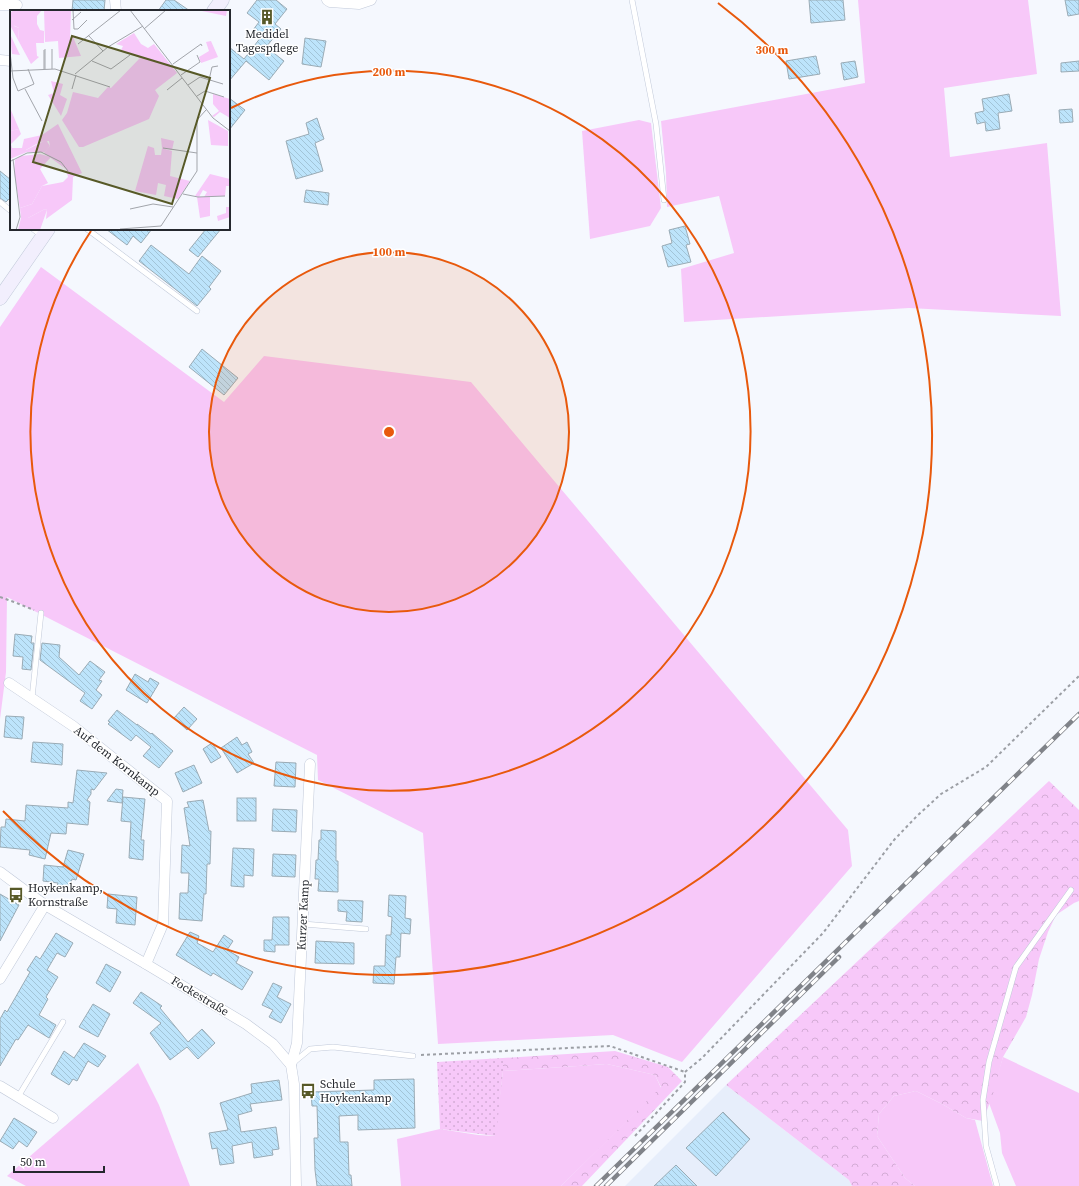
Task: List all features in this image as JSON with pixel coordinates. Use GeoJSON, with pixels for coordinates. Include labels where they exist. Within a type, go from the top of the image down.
{"type":"FeatureCollection","features":[{"type":"Feature","properties":{"kind":"main road"},"geometry":{"type":"LineString","coordinates":[[215,10],[222,0]]}},
{"type":"Feature","properties":{"kind":"main road"},"geometry":{"type":"LineString","coordinates":[[0,298],[41,232]]}},
{"type":"Feature","properties":{"kind":"street"},"geometry":{"type":"LineString","coordinates":[[327,0],[330,2],[359,4],[371,0]]}},
{"type":"Feature","properties":{"kind":"street"},"geometry":{"type":"LineString","coordinates":[[0,5],[17,5]]}},
{"type":"Feature","properties":{"kind":"street"},"geometry":{"type":"LineString","coordinates":[[0,60],[10,61]]}},
{"type":"Feature","properties":{"kind":"street","name":"Auf dem Kornkamp"},"geometry":{"type":"LineString","coordinates":[[9,683],[73,726],[167,801],[163,924],[146,964]]}},
{"type":"Feature","properties":{"kind":"street","name":"Kurzer Kamp"},"geometry":{"type":"LineString","coordinates":[[291,1065],[297,1043],[310,764]]}},
{"type":"Feature","properties":{"kind":"street","name":"Fockestraße"},"geometry":{"type":"LineString","coordinates":[[0,872],[45,905],[246,1024],[273,1044],[291,1065]]}},
{"type":"Feature","properties":{"kind":"street"},"geometry":{"type":"LineString","coordinates":[[0,979],[45,905]]}},
{"type":"Feature","properties":{"kind":"street"},"geometry":{"type":"LineString","coordinates":[[291,1065],[294,1084],[296,1186]]}},
{"type":"Feature","properties":{"kind":"street"},"geometry":{"type":"LineString","coordinates":[[0,1086],[52,1118]]}},
{"type":"Feature","properties":{"kind":"lane"},"geometry":{"type":"LineString","coordinates":[[632,0],[656,124],[664,200]]}},
{"type":"Feature","properties":{"kind":"lane"},"geometry":{"type":"LineString","coordinates":[[0,202],[10,210]]}},
{"type":"Feature","properties":{"kind":"lane"},"geometry":{"type":"LineString","coordinates":[[89,230],[197,311]]}},
{"type":"Feature","properties":{"kind":"lane"},"geometry":{"type":"LineString","coordinates":[[32,698],[41,613]]}},
{"type":"Feature","properties":{"kind":"lane"},"geometry":{"type":"LineString","coordinates":[[997,1186],[986,1146],[983,1100],[989,1062],[1016,967],[1071,890]]}},
{"type":"Feature","properties":{"kind":"lane"},"geometry":{"type":"LineString","coordinates":[[302,924],[366,930]]}},
{"type":"Feature","properties":{"kind":"lane"},"geometry":{"type":"LineString","coordinates":[[18,1097],[63,1022]]}},
{"type":"Feature","properties":{"kind":"lane"},"geometry":{"type":"LineString","coordinates":[[291,1065],[310,1049],[332,1047],[413,1056]]}},
{"type":"Feature","properties":{"kind":"path"},"geometry":{"type":"LineString","coordinates":[[0,597],[41,613]]}},
{"type":"Feature","properties":{"kind":"path"},"geometry":{"type":"LineString","coordinates":[[685,1072],[702,1058],[823,933],[894,840],[917,816],[941,794],[986,767],[1079,676]]}},
{"type":"Feature","properties":{"kind":"path"},"geometry":{"type":"LineString","coordinates":[[413,1056],[610,1046],[685,1072]]}},
{"type":"Feature","properties":{"kind":"path"},"geometry":{"type":"LineString","coordinates":[[635,1136],[685,1082],[685,1072]]}},
{"type":"Feature","properties":{"kind":"shaded area"},"geometry":{"type":"Polygon","coordinates":[[[726,1085],[849,1180],[852,1186],[625,1186],[726,1085]]]}},
{"type":"Feature","properties":{"kind":"green space"},"geometry":{"type":"Polygon","coordinates":[[[858,0],[1028,0],[1037,74],[944,88],[950,157],[1047,143],[1061,316],[909,308],[684,322],[681,269],[734,253],[719,196],[667,207],[666,173],[661,121],[865,83],[858,0]]]}},
{"type":"Feature","properties":{"kind":"green space"},"geometry":{"type":"Polygon","coordinates":[[[639,120],[651,123],[661,208],[650,226],[590,239],[582,131],[639,120]]]}},
{"type":"Feature","properties":{"kind":"green space"},"geometry":{"type":"Polygon","coordinates":[[[41,267],[224,402],[264,356],[471,382],[848,830],[852,866],[682,1062],[613,1035],[438,1044],[423,833],[318,780],[317,755],[7,597],[6,672],[0,719],[0,327],[41,267]]]}},
{"type":"Feature","properties":{"kind":"green space"},"geometry":{"type":"Polygon","coordinates":[[[1049,781],[1079,810],[1079,901],[1056,915],[1048,932],[1039,959],[1026,1017],[1003,1057],[993,1094],[983,1121],[966,1118],[916,1091],[894,1096],[879,1114],[877,1136],[905,1178],[915,1186],[852,1186],[849,1180],[726,1085],[1049,781]]]}},
{"type":"Feature","properties":{"kind":"green space"},"geometry":{"type":"Polygon","coordinates":[[[615,1051],[668,1067],[682,1081],[582,1186],[561,1186],[661,1087],[655,1075],[607,1064],[503,1071],[503,1058],[615,1051]]]}},
{"type":"Feature","properties":{"kind":"green space"},"geometry":{"type":"Polygon","coordinates":[[[1003,1057],[1079,1093],[1079,1186],[1016,1186],[1002,1153],[1000,1133],[989,1103],[1003,1057]]]}},
{"type":"Feature","properties":{"kind":"green space"},"geometry":{"type":"Polygon","coordinates":[[[503,1058],[496,1136],[440,1129],[437,1062],[503,1058]]]}},
{"type":"Feature","properties":{"kind":"green space"},"geometry":{"type":"Polygon","coordinates":[[[138,1063],[159,1105],[190,1186],[26,1186],[7,1176],[138,1063]]]}},
{"type":"Feature","properties":{"kind":"green space"},"geometry":{"type":"Polygon","coordinates":[[[607,1064],[655,1075],[661,1088],[561,1186],[401,1186],[397,1139],[440,1129],[495,1136],[503,1071],[607,1064]]]}},
{"type":"Feature","properties":{"kind":"green space"},"geometry":{"type":"Polygon","coordinates":[[[916,1091],[966,1118],[975,1120],[993,1186],[915,1186],[905,1178],[877,1136],[879,1114],[894,1096],[916,1091]]]}},
{"type":"Feature","properties":{"kind":"building"},"geometry":{"type":"Polygon","coordinates":[[[73,0],[105,0],[104,10],[72,10],[73,0]]]}},
{"type":"Feature","properties":{"kind":"building"},"geometry":{"type":"Polygon","coordinates":[[[166,0],[174,0],[189,10],[159,10],[166,0]]]}},
{"type":"Feature","properties":{"kind":"building"},"geometry":{"type":"Polygon","coordinates":[[[257,0],[276,0],[287,9],[275,24],[281,29],[266,47],[284,61],[269,80],[246,61],[230,80],[230,48],[244,59],[261,37],[253,30],[259,22],[247,13],[257,0]]]}},
{"type":"Feature","properties":{"kind":"building"},"geometry":{"type":"Polygon","coordinates":[[[809,0],[843,0],[845,20],[811,23],[809,0]]]}},
{"type":"Feature","properties":{"kind":"building"},"geometry":{"type":"Polygon","coordinates":[[[1065,0],[1079,0],[1079,14],[1068,16],[1065,0]]]}},
{"type":"Feature","properties":{"kind":"building"},"geometry":{"type":"Polygon","coordinates":[[[305,38],[326,41],[321,67],[302,64],[305,38]]]}},
{"type":"Feature","properties":{"kind":"building"},"geometry":{"type":"Polygon","coordinates":[[[816,56],[820,74],[789,79],[786,61],[816,56]]]}},
{"type":"Feature","properties":{"kind":"building"},"geometry":{"type":"Polygon","coordinates":[[[855,61],[858,77],[844,80],[841,63],[855,61]]]}},
{"type":"Feature","properties":{"kind":"building"},"geometry":{"type":"Polygon","coordinates":[[[1079,61],[1079,71],[1061,72],[1061,63],[1079,61]]]}},
{"type":"Feature","properties":{"kind":"building"},"geometry":{"type":"Polygon","coordinates":[[[1009,94],[1012,111],[998,113],[1000,129],[986,131],[985,122],[977,124],[975,113],[984,111],[982,99],[1009,94]]]}},
{"type":"Feature","properties":{"kind":"building"},"geometry":{"type":"Polygon","coordinates":[[[230,99],[245,110],[230,129],[230,99]]]}},
{"type":"Feature","properties":{"kind":"building"},"geometry":{"type":"Polygon","coordinates":[[[1072,109],[1073,122],[1060,123],[1059,110],[1072,109]]]}},
{"type":"Feature","properties":{"kind":"building"},"geometry":{"type":"Polygon","coordinates":[[[317,118],[324,139],[315,143],[323,171],[296,179],[286,141],[309,134],[306,123],[317,118]]]}},
{"type":"Feature","properties":{"kind":"building"},"geometry":{"type":"Polygon","coordinates":[[[0,171],[10,179],[10,198],[6,202],[0,198],[0,171]]]}},
{"type":"Feature","properties":{"kind":"building"},"geometry":{"type":"Polygon","coordinates":[[[306,190],[329,193],[328,205],[304,202],[306,190]]]}},
{"type":"Feature","properties":{"kind":"building"},"geometry":{"type":"Polygon","coordinates":[[[685,226],[690,244],[686,245],[691,262],[668,267],[662,246],[672,243],[669,230],[685,226]]]}},
{"type":"Feature","properties":{"kind":"building"},"geometry":{"type":"Polygon","coordinates":[[[107,230],[151,230],[141,243],[133,236],[127,245],[107,230]]]}},
{"type":"Feature","properties":{"kind":"building"},"geometry":{"type":"Polygon","coordinates":[[[205,230],[220,230],[198,257],[189,250],[205,230]]]}},
{"type":"Feature","properties":{"kind":"building"},"geometry":{"type":"Polygon","coordinates":[[[151,245],[189,274],[202,256],[221,271],[209,287],[211,289],[197,306],[139,261],[151,245]]]}},
{"type":"Feature","properties":{"kind":"building"},"geometry":{"type":"Polygon","coordinates":[[[202,349],[238,378],[224,395],[189,367],[202,349]]]}},
{"type":"Feature","properties":{"kind":"building"},"geometry":{"type":"Polygon","coordinates":[[[15,634],[32,636],[31,643],[34,643],[31,670],[22,669],[23,657],[13,656],[15,634]]]}},
{"type":"Feature","properties":{"kind":"building"},"geometry":{"type":"Polygon","coordinates":[[[42,643],[60,645],[59,657],[79,675],[90,661],[105,672],[99,680],[102,681],[96,690],[102,695],[92,709],[80,701],[85,693],[40,660],[42,643]]]}},
{"type":"Feature","properties":{"kind":"building"},"geometry":{"type":"Polygon","coordinates":[[[135,674],[148,682],[150,678],[159,683],[147,703],[126,690],[135,674]]]}},
{"type":"Feature","properties":{"kind":"building"},"geometry":{"type":"Polygon","coordinates":[[[184,707],[197,719],[187,730],[174,718],[184,707]]]}},
{"type":"Feature","properties":{"kind":"building"},"geometry":{"type":"Polygon","coordinates":[[[117,710],[137,725],[151,734],[152,733],[173,751],[159,768],[143,756],[151,747],[136,735],[131,741],[108,724],[110,722],[108,721],[117,710]]]}},
{"type":"Feature","properties":{"kind":"building"},"geometry":{"type":"Polygon","coordinates":[[[6,716],[24,717],[22,739],[4,737],[6,716]]]}},
{"type":"Feature","properties":{"kind":"building"},"geometry":{"type":"Polygon","coordinates":[[[237,737],[242,745],[247,742],[252,752],[248,754],[254,763],[237,773],[221,748],[237,737]]]}},
{"type":"Feature","properties":{"kind":"building"},"geometry":{"type":"Polygon","coordinates":[[[33,742],[63,744],[62,765],[31,762],[33,742]]]}},
{"type":"Feature","properties":{"kind":"building"},"geometry":{"type":"Polygon","coordinates":[[[212,743],[221,757],[211,763],[203,749],[212,743]]]}},
{"type":"Feature","properties":{"kind":"building"},"geometry":{"type":"Polygon","coordinates":[[[276,762],[296,763],[295,787],[274,786],[276,762]]]}},
{"type":"Feature","properties":{"kind":"building"},"geometry":{"type":"Polygon","coordinates":[[[194,765],[202,783],[183,792],[175,773],[194,765]]]}},
{"type":"Feature","properties":{"kind":"building"},"geometry":{"type":"Polygon","coordinates":[[[77,770],[107,773],[94,790],[91,789],[91,794],[87,800],[90,802],[88,825],[67,823],[66,834],[51,833],[45,859],[29,855],[30,850],[0,847],[1,827],[5,827],[6,819],[25,821],[26,805],[68,808],[68,802],[73,803],[77,770]]]}},
{"type":"Feature","properties":{"kind":"building"},"geometry":{"type":"Polygon","coordinates":[[[116,789],[123,790],[122,803],[107,801],[116,789]]]}},
{"type":"Feature","properties":{"kind":"building"},"geometry":{"type":"Polygon","coordinates":[[[123,797],[145,799],[141,840],[144,840],[143,860],[129,858],[131,822],[121,821],[123,797]]]}},
{"type":"Feature","properties":{"kind":"building"},"geometry":{"type":"Polygon","coordinates":[[[237,798],[256,798],[256,821],[237,821],[237,798]]]}},
{"type":"Feature","properties":{"kind":"building"},"geometry":{"type":"Polygon","coordinates":[[[203,800],[209,831],[211,831],[210,864],[207,864],[206,894],[204,894],[202,921],[179,919],[180,893],[188,893],[189,873],[181,873],[182,845],[190,846],[184,808],[189,807],[187,802],[203,800]]]}},
{"type":"Feature","properties":{"kind":"building"},"geometry":{"type":"Polygon","coordinates":[[[273,809],[297,810],[296,832],[272,831],[273,809]]]}},
{"type":"Feature","properties":{"kind":"building"},"geometry":{"type":"Polygon","coordinates":[[[321,830],[336,831],[338,892],[318,891],[319,879],[315,879],[316,860],[318,860],[321,830]]]}},
{"type":"Feature","properties":{"kind":"building"},"geometry":{"type":"Polygon","coordinates":[[[233,848],[254,849],[253,876],[244,875],[244,887],[231,886],[233,848]]]}},
{"type":"Feature","properties":{"kind":"building"},"geometry":{"type":"Polygon","coordinates":[[[68,850],[84,854],[76,880],[72,879],[69,890],[57,886],[58,883],[43,881],[44,865],[63,867],[68,850]]]}},
{"type":"Feature","properties":{"kind":"building"},"geometry":{"type":"Polygon","coordinates":[[[273,854],[296,855],[295,877],[272,876],[273,854]]]}},
{"type":"Feature","properties":{"kind":"building"},"geometry":{"type":"Polygon","coordinates":[[[0,894],[19,905],[0,941],[0,894]]]}},
{"type":"Feature","properties":{"kind":"building"},"geometry":{"type":"Polygon","coordinates":[[[108,894],[137,897],[135,925],[116,923],[117,909],[107,908],[108,894]]]}},
{"type":"Feature","properties":{"kind":"building"},"geometry":{"type":"Polygon","coordinates":[[[389,895],[406,896],[405,918],[411,919],[410,934],[401,933],[400,957],[396,957],[394,984],[373,983],[374,966],[385,966],[386,935],[391,935],[392,917],[388,916],[389,895]]]}},
{"type":"Feature","properties":{"kind":"building"},"geometry":{"type":"Polygon","coordinates":[[[338,900],[363,901],[362,922],[346,921],[347,912],[338,911],[338,900]]]}},
{"type":"Feature","properties":{"kind":"building"},"geometry":{"type":"Polygon","coordinates":[[[273,917],[289,917],[289,945],[275,945],[275,952],[264,951],[264,940],[272,940],[273,917]]]}},
{"type":"Feature","properties":{"kind":"building"},"geometry":{"type":"Polygon","coordinates":[[[190,932],[199,936],[197,943],[213,952],[224,935],[233,941],[227,950],[239,957],[236,963],[253,972],[242,990],[213,973],[211,976],[176,955],[190,932]]]}},
{"type":"Feature","properties":{"kind":"building"},"geometry":{"type":"Polygon","coordinates":[[[56,933],[73,943],[65,957],[57,953],[47,970],[58,977],[46,997],[48,999],[39,1015],[56,1025],[49,1038],[28,1025],[18,1040],[16,1039],[0,1066],[0,1019],[5,1010],[7,1012],[30,972],[27,970],[36,956],[40,959],[56,933]]]}},
{"type":"Feature","properties":{"kind":"building"},"geometry":{"type":"Polygon","coordinates":[[[316,941],[354,943],[354,964],[315,963],[316,941]]]}},
{"type":"Feature","properties":{"kind":"building"},"geometry":{"type":"Polygon","coordinates":[[[106,964],[121,972],[110,992],[96,983],[106,964]]]}},
{"type":"Feature","properties":{"kind":"building"},"geometry":{"type":"Polygon","coordinates":[[[273,983],[282,987],[277,997],[291,1004],[281,1023],[269,1017],[273,1010],[262,1005],[273,983]]]}},
{"type":"Feature","properties":{"kind":"building"},"geometry":{"type":"Polygon","coordinates":[[[141,992],[162,1006],[160,1008],[188,1042],[202,1029],[215,1043],[198,1059],[187,1047],[170,1060],[150,1033],[161,1023],[133,1003],[141,992]]]}},
{"type":"Feature","properties":{"kind":"building"},"geometry":{"type":"Polygon","coordinates":[[[93,1004],[110,1014],[98,1037],[79,1027],[93,1004]]]}},
{"type":"Feature","properties":{"kind":"building"},"geometry":{"type":"Polygon","coordinates":[[[84,1043],[106,1056],[98,1067],[88,1061],[77,1081],[73,1079],[69,1085],[51,1074],[64,1051],[74,1058],[84,1043]]]}},
{"type":"Feature","properties":{"kind":"building"},"geometry":{"type":"Polygon","coordinates":[[[414,1079],[415,1128],[358,1130],[358,1115],[339,1116],[340,1142],[348,1142],[349,1175],[351,1175],[352,1186],[317,1186],[314,1138],[318,1138],[317,1106],[312,1106],[311,1092],[374,1090],[374,1080],[414,1079]]]}},
{"type":"Feature","properties":{"kind":"building"},"geometry":{"type":"Polygon","coordinates":[[[279,1080],[282,1100],[250,1104],[252,1111],[238,1115],[241,1132],[276,1127],[279,1149],[272,1150],[273,1155],[254,1158],[252,1142],[232,1146],[234,1163],[220,1165],[217,1148],[212,1149],[209,1133],[228,1130],[220,1103],[252,1093],[251,1084],[279,1080]]]}},
{"type":"Feature","properties":{"kind":"building"},"geometry":{"type":"Polygon","coordinates":[[[723,1112],[750,1139],[716,1176],[686,1148],[723,1112]]]}},
{"type":"Feature","properties":{"kind":"building"},"geometry":{"type":"Polygon","coordinates":[[[14,1118],[37,1132],[27,1147],[19,1141],[13,1149],[0,1141],[14,1118]]]}},
{"type":"Feature","properties":{"kind":"building"},"geometry":{"type":"Polygon","coordinates":[[[676,1165],[697,1186],[654,1186],[676,1165]]]}},
{"type":"Feature","properties":{"kind":"railway"},"geometry":{"type":"LineString","coordinates":[[596,1186],[1079,714]]}},
{"type":"Feature","properties":{"kind":"railway"},"geometry":{"type":"LineString","coordinates":[[606,1186],[839,957]]}},
{"type":"Feature","properties":{"kind":"place","name":"Medidel Tagespflege"},"geometry":{"type":"Point","coordinates":[267,17]}},
{"type":"Feature","properties":{"kind":"place","name":"Hoykenkamp, Kornstraße"},"geometry":{"type":"Point","coordinates":[16,895]}},
{"type":"Feature","properties":{"kind":"place","name":"Schule Hoykenkamp"},"geometry":{"type":"Point","coordinates":[308,1091]}}]}
